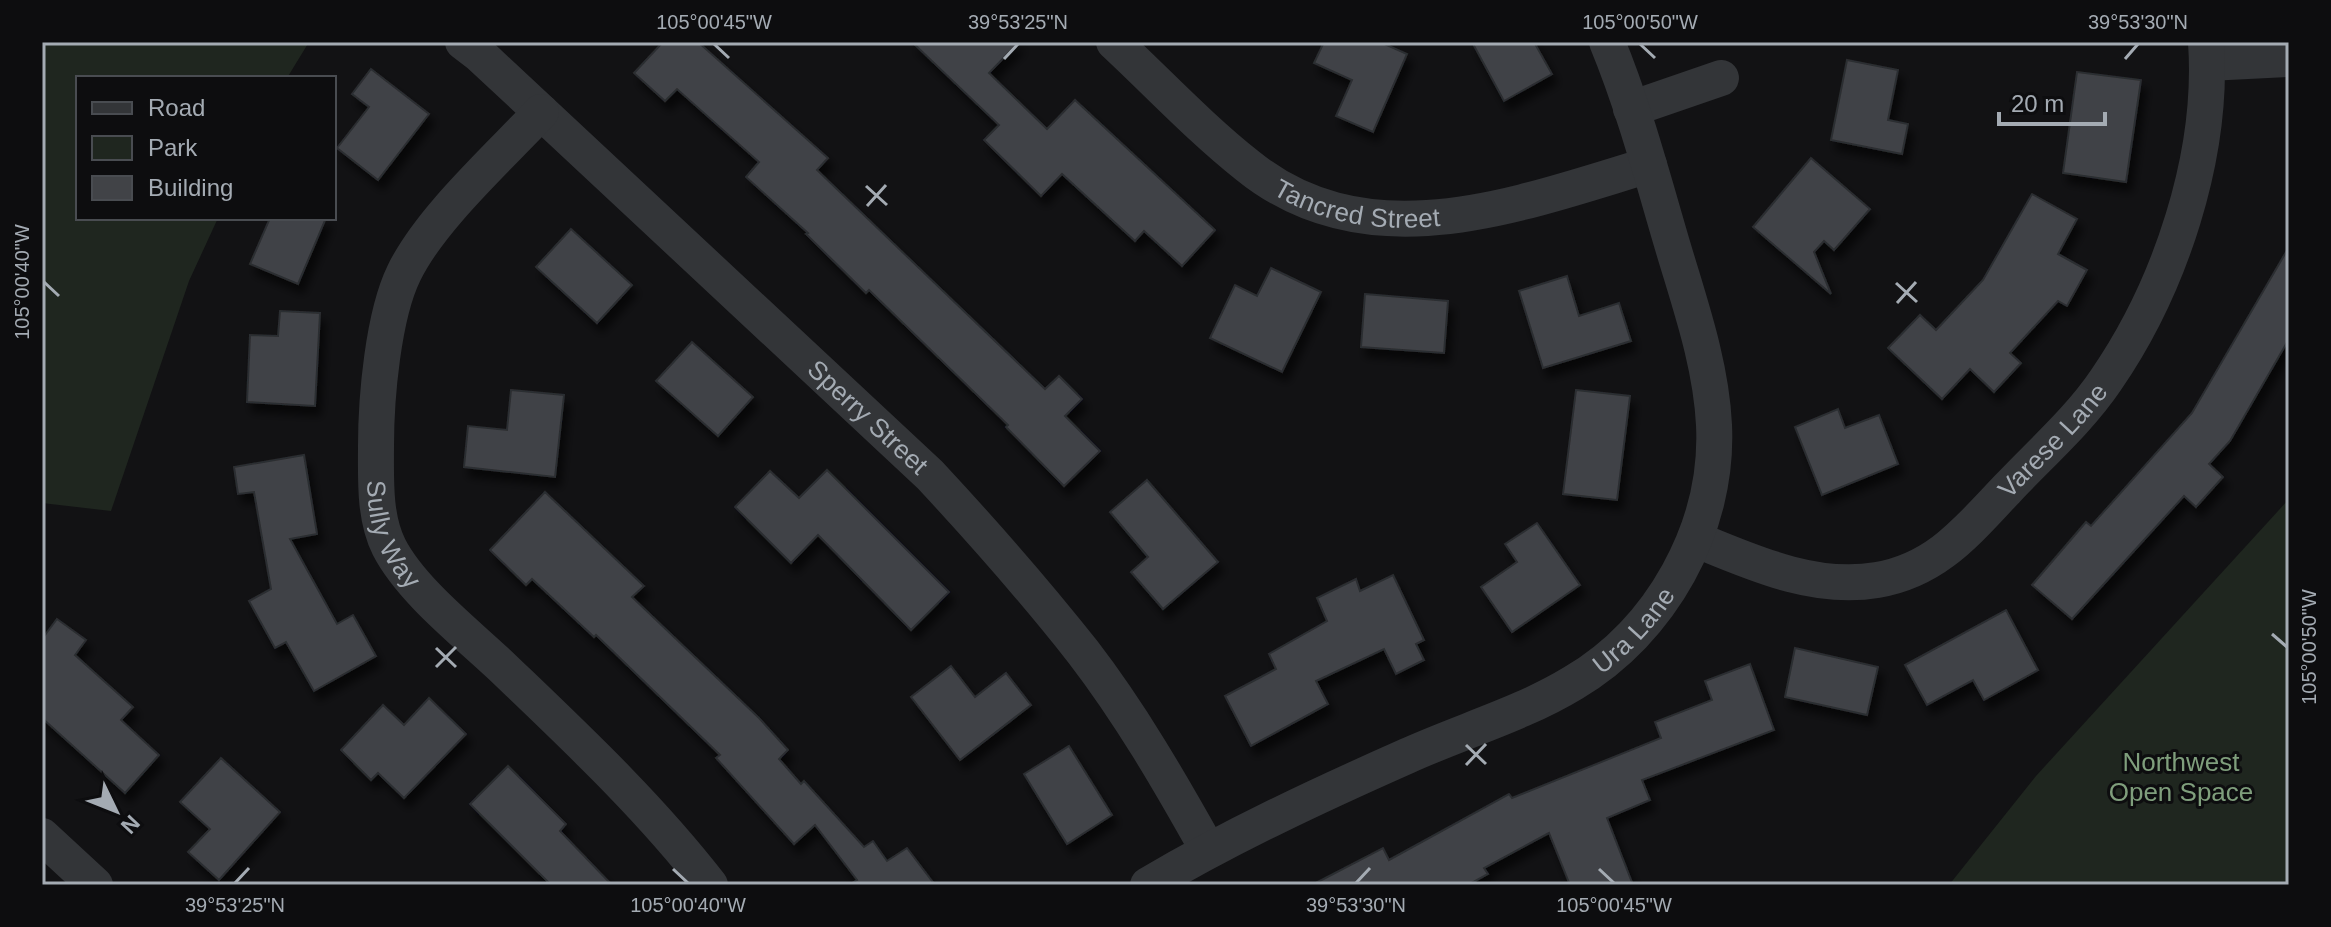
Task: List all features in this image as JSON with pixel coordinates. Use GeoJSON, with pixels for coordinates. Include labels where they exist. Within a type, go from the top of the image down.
{"type":"FeatureCollection","features":[{"type":"Feature","properties":{"kind":"street","name":"Sperry Street"},"geometry":{"type":"LineString","coordinates":[[463,42],[930,475],[988,538],[1084,654],[1163,771],[1208,850]]}},
{"type":"Feature","properties":{"kind":"street","name":"Tancred Street"},"geometry":{"type":"LineString","coordinates":[[1114,42],[1249,167],[1294,195],[1334,210],[1377,219],[1403,220],[1473,214],[1530,201],[1649,165]]}},
{"type":"Feature","properties":{"kind":"street","name":"Ura Lane"},"geometry":{"type":"LineString","coordinates":[[1148,885],[1208,850],[1408,755],[1528,706],[1573,684],[1630,640],[1673,584],[1695,539],[1710,477],[1714,424],[1705,357],[1649,165],[1607,42]]}},
{"type":"Feature","properties":{"kind":"street","name":"Varese Lane"},"geometry":{"type":"LineString","coordinates":[[1695,539],[1782,571],[1807,577],[1854,581],[1877,580],[1919,568],[1939,556],[1962,536],[2085,407],[2106,380],[2141,321],[2189,200],[2205,109],[2207,52],[2289,59]]}},
{"type":"Feature","properties":{"kind":"street"},"geometry":{"type":"LineString","coordinates":[[1631,109],[1721,78]]}},
{"type":"Feature","properties":{"kind":"street","name":"Sully Way"},"geometry":{"type":"LineString","coordinates":[[541,112],[454,206],[424,242],[404,273],[395,296],[386,339],[376,427],[380,523],[390,548],[421,590],[585,746],[650,813],[710,885]]}},
{"type":"Feature","properties":{"kind":"street"},"geometry":{"type":"LineString","coordinates":[[42,836],[95,885]]}},
{"type":"Feature","properties":{"kind":"green space"},"geometry":{"type":"Polygon","coordinates":[[[42,42],[309,42],[288,76],[76,76],[76,220],[217,220],[189,281],[111,511],[42,503],[42,42]]]}},
{"type":"Feature","properties":{"kind":"green space","name":"Northwest Open Space"},"geometry":{"type":"Polygon","coordinates":[[[2289,499],[2289,885],[1949,885],[2036,776],[2289,499]]]}},
{"type":"Feature","properties":{"kind":"building"},"geometry":{"type":"Polygon","coordinates":[[[663,42],[698,42],[828,158],[817,170],[1045,389],[1059,376],[1082,399],[1065,416],[1100,451],[1064,486],[1006,427],[1008,425],[869,290],[866,293],[808,233],[746,177],[759,162],[677,89],[665,101],[634,73],[663,42]]]}},
{"type":"Feature","properties":{"kind":"building"},"geometry":{"type":"Polygon","coordinates":[[[912,42],[1019,42],[989,73],[1047,129],[1075,100],[1215,230],[1182,266],[1144,231],[1135,241],[1062,174],[1041,196],[984,140],[999,125],[912,42]]]}},
{"type":"Feature","properties":{"kind":"building"},"geometry":{"type":"Polygon","coordinates":[[[1324,42],[1380,42],[1407,54],[1373,132],[1336,116],[1352,80],[1314,63],[1324,42]]]}},
{"type":"Feature","properties":{"kind":"building"},"geometry":{"type":"Polygon","coordinates":[[[1472,42],[1534,42],[1552,74],[1504,101],[1472,42]]]}},
{"type":"Feature","properties":{"kind":"building"},"geometry":{"type":"Polygon","coordinates":[[[1847,60],[1898,70],[1888,120],[1908,124],[1902,154],[1831,140],[1847,60]]]}},
{"type":"Feature","properties":{"kind":"building"},"geometry":{"type":"Polygon","coordinates":[[[371,69],[429,114],[378,180],[337,148],[369,107],[352,94],[371,69]]]}},
{"type":"Feature","properties":{"kind":"building"},"geometry":{"type":"Polygon","coordinates":[[[2077,72],[2141,80],[2126,182],[2063,173],[2077,72]]]}},
{"type":"Feature","properties":{"kind":"building"},"geometry":{"type":"Polygon","coordinates":[[[1811,158],[1870,209],[1834,250],[1824,241],[1814,252],[1831,294],[1753,227],[1811,158]]]}},
{"type":"Feature","properties":{"kind":"building"},"geometry":{"type":"Polygon","coordinates":[[[2032,194],[2077,219],[2058,254],[2087,270],[2067,306],[2058,301],[2010,353],[2021,363],[1994,392],[1970,369],[1942,399],[1888,348],[1920,315],[1936,330],[1983,280],[2032,194]]]}},
{"type":"Feature","properties":{"kind":"building"},"geometry":{"type":"Polygon","coordinates":[[[269,220],[325,220],[298,284],[250,264],[269,220]]]}},
{"type":"Feature","properties":{"kind":"building"},"geometry":{"type":"Polygon","coordinates":[[[571,229],[632,285],[597,323],[536,267],[571,229]]]}},
{"type":"Feature","properties":{"kind":"building"},"geometry":{"type":"Polygon","coordinates":[[[2289,247],[2289,339],[2230,441],[2209,464],[2223,477],[2196,507],[2184,496],[2072,619],[2032,585],[2086,522],[2091,526],[2192,413],[2289,247]]]}},
{"type":"Feature","properties":{"kind":"building"},"geometry":{"type":"Polygon","coordinates":[[[1271,268],[1321,292],[1282,372],[1210,338],[1235,285],[1257,296],[1271,268]]]}},
{"type":"Feature","properties":{"kind":"building"},"geometry":{"type":"Polygon","coordinates":[[[1567,276],[1579,316],[1619,303],[1631,341],[1543,368],[1519,291],[1567,276]]]}},
{"type":"Feature","properties":{"kind":"building"},"geometry":{"type":"Polygon","coordinates":[[[1365,294],[1448,301],[1444,353],[1361,347],[1365,294]]]}},
{"type":"Feature","properties":{"kind":"building"},"geometry":{"type":"Polygon","coordinates":[[[280,311],[320,313],[315,406],[247,402],[250,335],[278,336],[280,311]]]}},
{"type":"Feature","properties":{"kind":"building"},"geometry":{"type":"Polygon","coordinates":[[[692,342],[753,397],[718,436],[656,381],[692,342]]]}},
{"type":"Feature","properties":{"kind":"building"},"geometry":{"type":"Polygon","coordinates":[[[511,390],[564,395],[555,477],[464,467],[468,426],[507,430],[511,390]]]}},
{"type":"Feature","properties":{"kind":"building"},"geometry":{"type":"Polygon","coordinates":[[[1576,390],[1630,396],[1617,500],[1563,494],[1576,390]]]}},
{"type":"Feature","properties":{"kind":"building"},"geometry":{"type":"Polygon","coordinates":[[[1838,409],[1845,428],[1879,415],[1898,464],[1822,495],[1795,427],[1838,409]]]}},
{"type":"Feature","properties":{"kind":"building"},"geometry":{"type":"Polygon","coordinates":[[[304,455],[317,534],[290,539],[337,624],[353,615],[376,656],[314,691],[286,642],[275,648],[249,601],[271,589],[254,492],[238,494],[234,467],[304,455]]]}},
{"type":"Feature","properties":{"kind":"building"},"geometry":{"type":"Polygon","coordinates":[[[827,470],[949,592],[911,630],[818,535],[791,563],[735,507],[770,471],[799,498],[827,470]]]}},
{"type":"Feature","properties":{"kind":"building"},"geometry":{"type":"Polygon","coordinates":[[[1147,480],[1218,562],[1163,609],[1131,572],[1148,557],[1110,512],[1147,480]]]}},
{"type":"Feature","properties":{"kind":"building"},"geometry":{"type":"Polygon","coordinates":[[[545,492],[644,586],[632,597],[759,718],[788,750],[779,759],[801,784],[804,781],[864,847],[873,841],[887,861],[907,848],[935,885],[849,885],[857,880],[815,825],[794,844],[716,758],[720,755],[596,635],[594,637],[532,579],[526,585],[490,550],[545,492]]]}},
{"type":"Feature","properties":{"kind":"building"},"geometry":{"type":"Polygon","coordinates":[[[1537,523],[1580,585],[1512,632],[1481,587],[1517,562],[1505,544],[1537,523]]]}},
{"type":"Feature","properties":{"kind":"building"},"geometry":{"type":"Polygon","coordinates":[[[1393,575],[1424,640],[1416,644],[1424,660],[1396,674],[1384,649],[1316,681],[1328,704],[1251,746],[1225,696],[1276,669],[1269,654],[1327,621],[1317,598],[1356,579],[1360,591],[1393,575]]]}},
{"type":"Feature","properties":{"kind":"building"},"geometry":{"type":"Polygon","coordinates":[[[2006,610],[2038,670],[1984,700],[1973,680],[1927,705],[1905,665],[2006,610]]]}},
{"type":"Feature","properties":{"kind":"building"},"geometry":{"type":"Polygon","coordinates":[[[57,619],[86,640],[75,655],[133,707],[121,720],[159,755],[125,793],[42,718],[42,639],[57,619]]]}},
{"type":"Feature","properties":{"kind":"building"},"geometry":{"type":"Polygon","coordinates":[[[1795,648],[1878,667],[1867,715],[1785,697],[1795,648]]]}},
{"type":"Feature","properties":{"kind":"building"},"geometry":{"type":"Polygon","coordinates":[[[1750,664],[1774,730],[1642,780],[1650,800],[1607,818],[1633,885],[1570,885],[1549,833],[1484,868],[1488,874],[1468,885],[1312,885],[1383,848],[1389,860],[1509,794],[1512,798],[1661,738],[1655,722],[1712,700],[1705,681],[1750,664]]]}},
{"type":"Feature","properties":{"kind":"building"},"geometry":{"type":"Polygon","coordinates":[[[951,666],[975,697],[1006,673],[1031,705],[960,760],[911,697],[951,666]]]}},
{"type":"Feature","properties":{"kind":"building"},"geometry":{"type":"Polygon","coordinates":[[[429,698],[466,734],[404,798],[378,773],[371,780],[341,750],[383,705],[404,725],[429,698]]]}},
{"type":"Feature","properties":{"kind":"building"},"geometry":{"type":"Polygon","coordinates":[[[1069,746],[1112,815],[1067,844],[1024,774],[1069,746]]]}},
{"type":"Feature","properties":{"kind":"building"},"geometry":{"type":"Polygon","coordinates":[[[221,758],[280,812],[219,880],[188,852],[210,829],[180,802],[221,758]]]}},
{"type":"Feature","properties":{"kind":"building"},"geometry":{"type":"Polygon","coordinates":[[[508,766],[566,824],[560,831],[612,885],[551,885],[470,804],[508,766]]]}}]}
